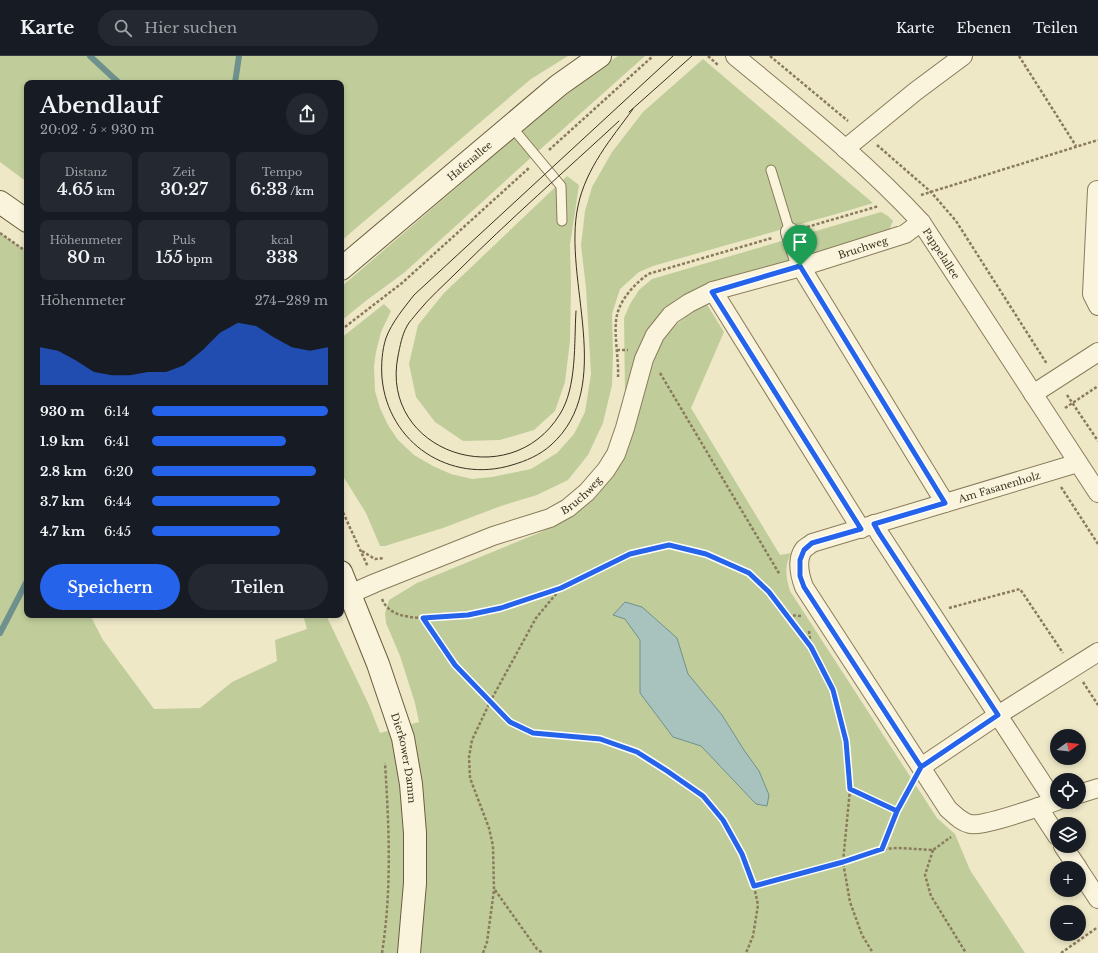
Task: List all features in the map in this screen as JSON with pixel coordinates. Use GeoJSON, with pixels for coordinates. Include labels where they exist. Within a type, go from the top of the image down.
{"type":"FeatureCollection","features":[{"type":"Feature","properties":{"kind":"street","name":"Hafenallee"},"geometry":{"type":"LineString","coordinates":[[344,266],[559,85],[600,56]]}},
{"type":"Feature","properties":{"kind":"street","name":"Pappelallee"},"geometry":{"type":"LineString","coordinates":[[735,56],[845,149],[901,200],[921,222],[1098,493]]}},
{"type":"Feature","properties":{"kind":"street"},"geometry":{"type":"LineString","coordinates":[[845,149],[916,91],[963,56]]}},
{"type":"Feature","properties":{"kind":"street"},"geometry":{"type":"LineString","coordinates":[[1097,190],[1092,294],[1098,306]]}},
{"type":"Feature","properties":{"kind":"street"},"geometry":{"type":"LineString","coordinates":[[0,202],[24,219]]}},
{"type":"Feature","properties":{"kind":"street","name":"Bruchweg"},"geometry":{"type":"LineString","coordinates":[[350,594],[493,536],[550,518],[568,508],[587,492],[606,470],[616,454],[647,351],[655,335],[671,315],[689,303],[712,292],[905,234],[921,222]]}},
{"type":"Feature","properties":{"kind":"street"},"geometry":{"type":"LineString","coordinates":[[790,232],[800,266],[945,503]]}},
{"type":"Feature","properties":{"kind":"street"},"geometry":{"type":"LineString","coordinates":[[712,292],[868,526],[879,533],[998,715],[1050,803]]}},
{"type":"Feature","properties":{"kind":"street"},"geometry":{"type":"LineString","coordinates":[[1034,394],[1098,352]]}},
{"type":"Feature","properties":{"kind":"street","name":"Am Fasanenholz"},"geometry":{"type":"LineString","coordinates":[[1050,803],[985,823],[972,824],[961,821],[948,809],[804,587],[800,576],[800,560],[804,550],[812,543],[1078,463]]}},
{"type":"Feature","properties":{"kind":"street","name":"Dierkower Damm"},"geometry":{"type":"LineString","coordinates":[[344,579],[378,664],[403,738],[411,784],[415,833],[415,883],[409,953]]}},
{"type":"Feature","properties":{"kind":"street"},"geometry":{"type":"LineString","coordinates":[[921,767],[998,715],[1098,652]]}},
{"type":"Feature","properties":{"kind":"street"},"geometry":{"type":"LineString","coordinates":[[1086,792],[1098,788]]}},
{"type":"Feature","properties":{"kind":"street"},"geometry":{"type":"LineString","coordinates":[[1086,881],[1098,899]]}},
{"type":"Feature","properties":{"kind":"lane"},"geometry":{"type":"LineString","coordinates":[[511,126],[561,186],[562,221]]}},
{"type":"Feature","properties":{"kind":"lane"},"geometry":{"type":"LineString","coordinates":[[771,170],[790,232]]}},
{"type":"Feature","properties":{"kind":"path"},"geometry":{"type":"LineString","coordinates":[[344,328],[402,283],[653,56]]}},
{"type":"Feature","properties":{"kind":"path"},"geometry":{"type":"LineString","coordinates":[[1019,56],[1076,146]]}},
{"type":"Feature","properties":{"kind":"path"},"geometry":{"type":"LineString","coordinates":[[1098,140],[931,192],[956,221],[1098,441]]}},
{"type":"Feature","properties":{"kind":"path"},"geometry":{"type":"LineString","coordinates":[[0,233],[24,250]]}},
{"type":"Feature","properties":{"kind":"path"},"geometry":{"type":"LineString","coordinates":[[647,351],[782,577]]}},
{"type":"Feature","properties":{"kind":"path"},"geometry":{"type":"LineString","coordinates":[[1050,419],[1098,386]]}},
{"type":"Feature","properties":{"kind":"path"},"geometry":{"type":"LineString","coordinates":[[1057,481],[1098,544]]}},
{"type":"Feature","properties":{"kind":"path"},"geometry":{"type":"LineString","coordinates":[[344,514],[362,551],[374,583],[385,606],[395,614],[407,617],[423,618],[468,615],[501,608],[561,588],[630,554],[669,545],[706,554],[749,573],[769,592],[811,647],[833,690],[846,741],[850,789],[843,862],[850,902],[862,935],[873,953]]}},
{"type":"Feature","properties":{"kind":"path"},"geometry":{"type":"LineString","coordinates":[[483,953],[487,942],[494,890],[493,846],[489,828],[470,778],[469,757],[472,740],[490,702],[536,618],[561,588]]}},
{"type":"Feature","properties":{"kind":"path"},"geometry":{"type":"LineString","coordinates":[[931,612],[1020,589],[1098,705]]}},
{"type":"Feature","properties":{"kind":"path"},"geometry":{"type":"LineString","coordinates":[[423,618],[455,665],[510,722],[533,733],[600,739],[637,752],[703,796],[723,820],[742,854],[754,886],[758,905],[753,936],[746,953]]}},
{"type":"Feature","properties":{"kind":"path"},"geometry":{"type":"LineString","coordinates":[[382,953],[387,924],[390,843],[384,756]]}},
{"type":"Feature","properties":{"kind":"path"},"geometry":{"type":"LineString","coordinates":[[882,849],[897,811],[921,767]]}},
{"type":"Feature","properties":{"kind":"path"},"geometry":{"type":"LineString","coordinates":[[850,789],[897,811]]}},
{"type":"Feature","properties":{"kind":"path"},"geometry":{"type":"LineString","coordinates":[[955,834],[933,850],[925,875],[931,896],[966,953]]}},
{"type":"Feature","properties":{"kind":"path"},"geometry":{"type":"LineString","coordinates":[[754,886],[843,862],[882,849],[898,848],[933,850]]}},
{"type":"Feature","properties":{"kind":"path"},"geometry":{"type":"LineString","coordinates":[[494,890],[537,949],[543,953]]}},
{"type":"Feature","properties":{"kind":"path"},"geometry":{"type":"LineString","coordinates":[[1061,953],[1098,927]]}},
{"type":"Feature","properties":{"kind":"green space"},"geometry":{"type":"Polygon","coordinates":[[[0,56],[568,56],[531,79],[344,238],[344,80],[24,80],[24,180],[0,162],[0,56]]]}},
{"type":"Feature","properties":{"kind":"green space"},"geometry":{"type":"Polygon","coordinates":[[[618,56],[645,56],[405,272],[344,319],[344,284],[542,114],[618,56]]]}},
{"type":"Feature","properties":{"kind":"green space"},"geometry":{"type":"Polygon","coordinates":[[[703,59],[873,203],[653,266],[639,272],[620,289],[612,314],[612,385],[603,423],[588,455],[568,480],[537,495],[501,506],[443,528],[385,546],[380,546],[366,513],[344,478],[344,336],[384,304],[391,311],[381,332],[376,352],[374,366],[375,391],[380,408],[388,425],[398,440],[414,455],[433,466],[451,474],[472,479],[492,477],[531,469],[557,453],[574,434],[585,412],[591,374],[586,288],[581,245],[585,211],[592,187],[612,152],[643,112],[703,59]]]}},
{"type":"Feature","properties":{"kind":"green space"},"geometry":{"type":"Polygon","coordinates":[[[567,176],[579,185],[570,245],[570,341],[565,382],[555,411],[534,430],[500,440],[463,441],[435,422],[416,397],[409,364],[418,325],[444,293],[567,176]]]}},
{"type":"Feature","properties":{"kind":"green space"},"geometry":{"type":"Polygon","coordinates":[[[881,212],[893,221],[889,230],[880,236],[703,287],[650,329],[635,356],[625,394],[624,318],[630,304],[639,290],[652,279],[881,212]]]}},
{"type":"Feature","properties":{"kind":"green space"},"geometry":{"type":"Polygon","coordinates":[[[0,233],[24,250],[24,618],[92,618],[103,640],[154,709],[200,708],[232,682],[277,661],[275,640],[307,629],[304,618],[327,618],[369,705],[380,733],[419,722],[415,703],[400,656],[386,623],[385,613],[389,600],[417,583],[541,532],[567,518],[643,393],[658,349],[665,338],[676,325],[706,303],[724,332],[691,408],[780,555],[791,553],[787,563],[786,572],[790,591],[937,818],[955,834],[970,870],[1025,953],[0,953],[0,233]]]}},
{"type":"Feature","properties":{"kind":"water"},"geometry":{"type":"Polygon","coordinates":[[[625,602],[642,607],[677,638],[688,674],[722,715],[759,771],[769,795],[767,806],[756,804],[701,746],[673,737],[640,693],[640,640],[625,619],[613,615],[625,602]]]}},
{"type":"Feature","properties":{"kind":"waterway"},"geometry":{"type":"LineString","coordinates":[[90,56],[116,80]]}},
{"type":"Feature","properties":{"kind":"waterway"},"geometry":{"type":"LineString","coordinates":[[235,80],[239,56]]}},
{"type":"Feature","properties":{"kind":"waterway"},"geometry":{"type":"LineString","coordinates":[[0,633],[24,587]]}},
{"type":"Feature","properties":{"kind":"tram line"},"geometry":{"type":"LineString","coordinates":[[633,109],[600,154],[587,179],[578,206],[575,235],[576,266],[583,331],[584,363],[581,393],[570,421],[547,449],[533,457],[512,465],[489,469],[466,469],[445,463],[426,453],[409,439],[396,422],[387,401],[382,378],[382,358],[386,338],[395,321],[414,295],[673,56]]}},
{"type":"Feature","properties":{"kind":"tram line"},"geometry":{"type":"LineString","coordinates":[[629,112],[692,56]]}},
{"type":"Feature","properties":{"kind":"tram line"},"geometry":{"type":"LineString","coordinates":[[576,311],[574,364],[569,391],[560,414],[538,439],[511,453],[482,457],[453,452],[428,438],[408,417],[397,389],[398,356],[402,337],[409,323],[422,307],[477,253],[619,121]]}},
{"type":"Feature","properties":{"kind":"route"},"geometry":{"type":"LineString","coordinates":[[800,266],[712,292],[861,529],[812,543],[804,550],[800,560],[800,576],[804,587],[921,767],[913,781],[897,811],[882,849],[843,862],[754,886],[742,854],[723,820],[703,796],[637,752],[600,739],[533,733],[510,722],[455,665],[423,618],[468,615],[501,608],[561,588],[630,554],[669,545],[706,554],[749,573],[769,592],[811,647],[833,690],[846,741],[850,789],[897,811],[921,767],[998,715],[874,524],[945,503],[800,266]]}}]}
